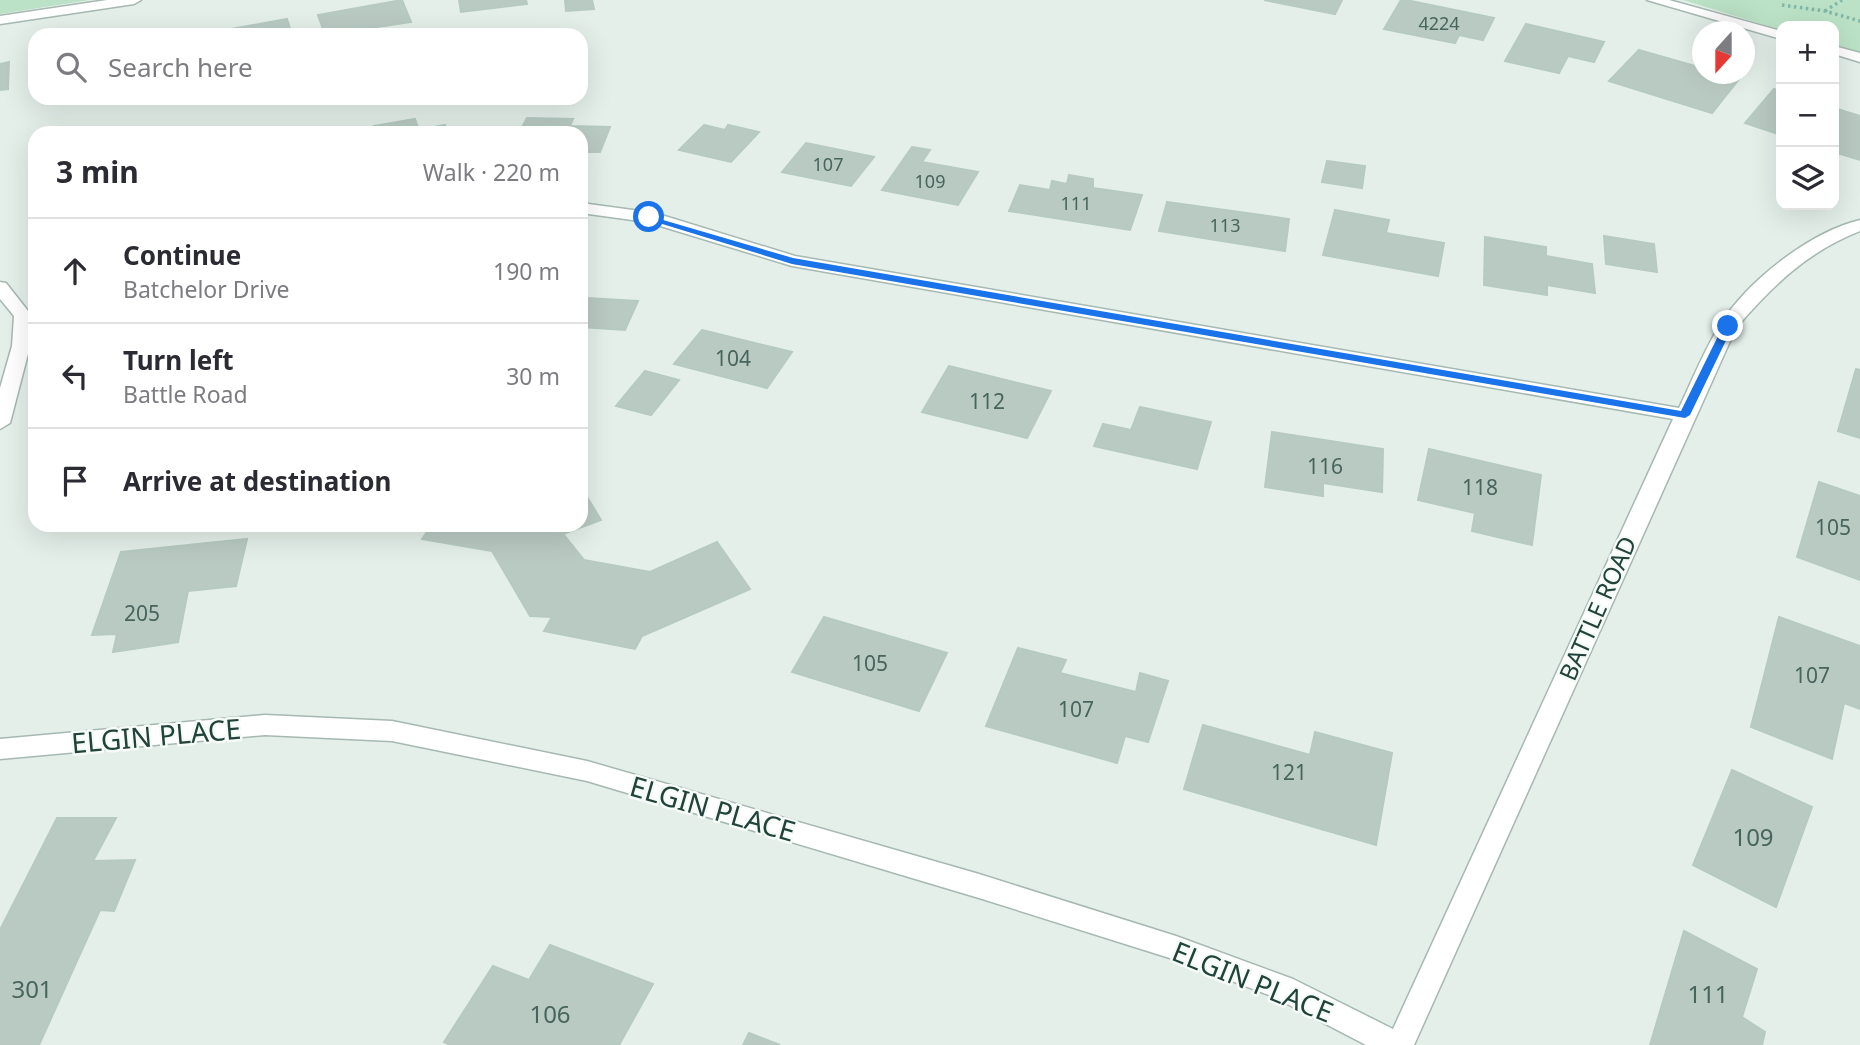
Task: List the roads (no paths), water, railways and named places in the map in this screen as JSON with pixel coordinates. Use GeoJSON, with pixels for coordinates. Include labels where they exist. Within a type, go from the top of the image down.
{"type":"FeatureCollection","features":[{"type":"Feature","properties":{"kind":"street"},"geometry":{"type":"LineString","coordinates":[[0,20],[134,0]]}},
{"type":"Feature","properties":{"kind":"street"},"geometry":{"type":"LineString","coordinates":[[1654,0],[1776,34]]}},
{"type":"Feature","properties":{"kind":"street"},"geometry":{"type":"LineString","coordinates":[[1839,52],[1860,58]]}},
{"type":"Feature","properties":{"kind":"street"},"geometry":{"type":"LineString","coordinates":[[588,209],[649,217],[792,261],[1685,415]]}},
{"type":"Feature","properties":{"kind":"street","name":"BATTLE ROAD"},"geometry":{"type":"LineString","coordinates":[[1398,1045],[1728,326],[1765,284],[1820,241],[1860,225]]}},
{"type":"Feature","properties":{"kind":"street"},"geometry":{"type":"LineString","coordinates":[[0,287],[28,313]]}},
{"type":"Feature","properties":{"kind":"street"},"geometry":{"type":"LineString","coordinates":[[0,423],[28,318]]}},
{"type":"Feature","properties":{"kind":"street","name":"ELGIN PLACE"},"geometry":{"type":"LineString","coordinates":[[0,749],[265,725],[392,732],[587,771],[979,886],[1176,948],[1283,988],[1398,1045]]}}]}
